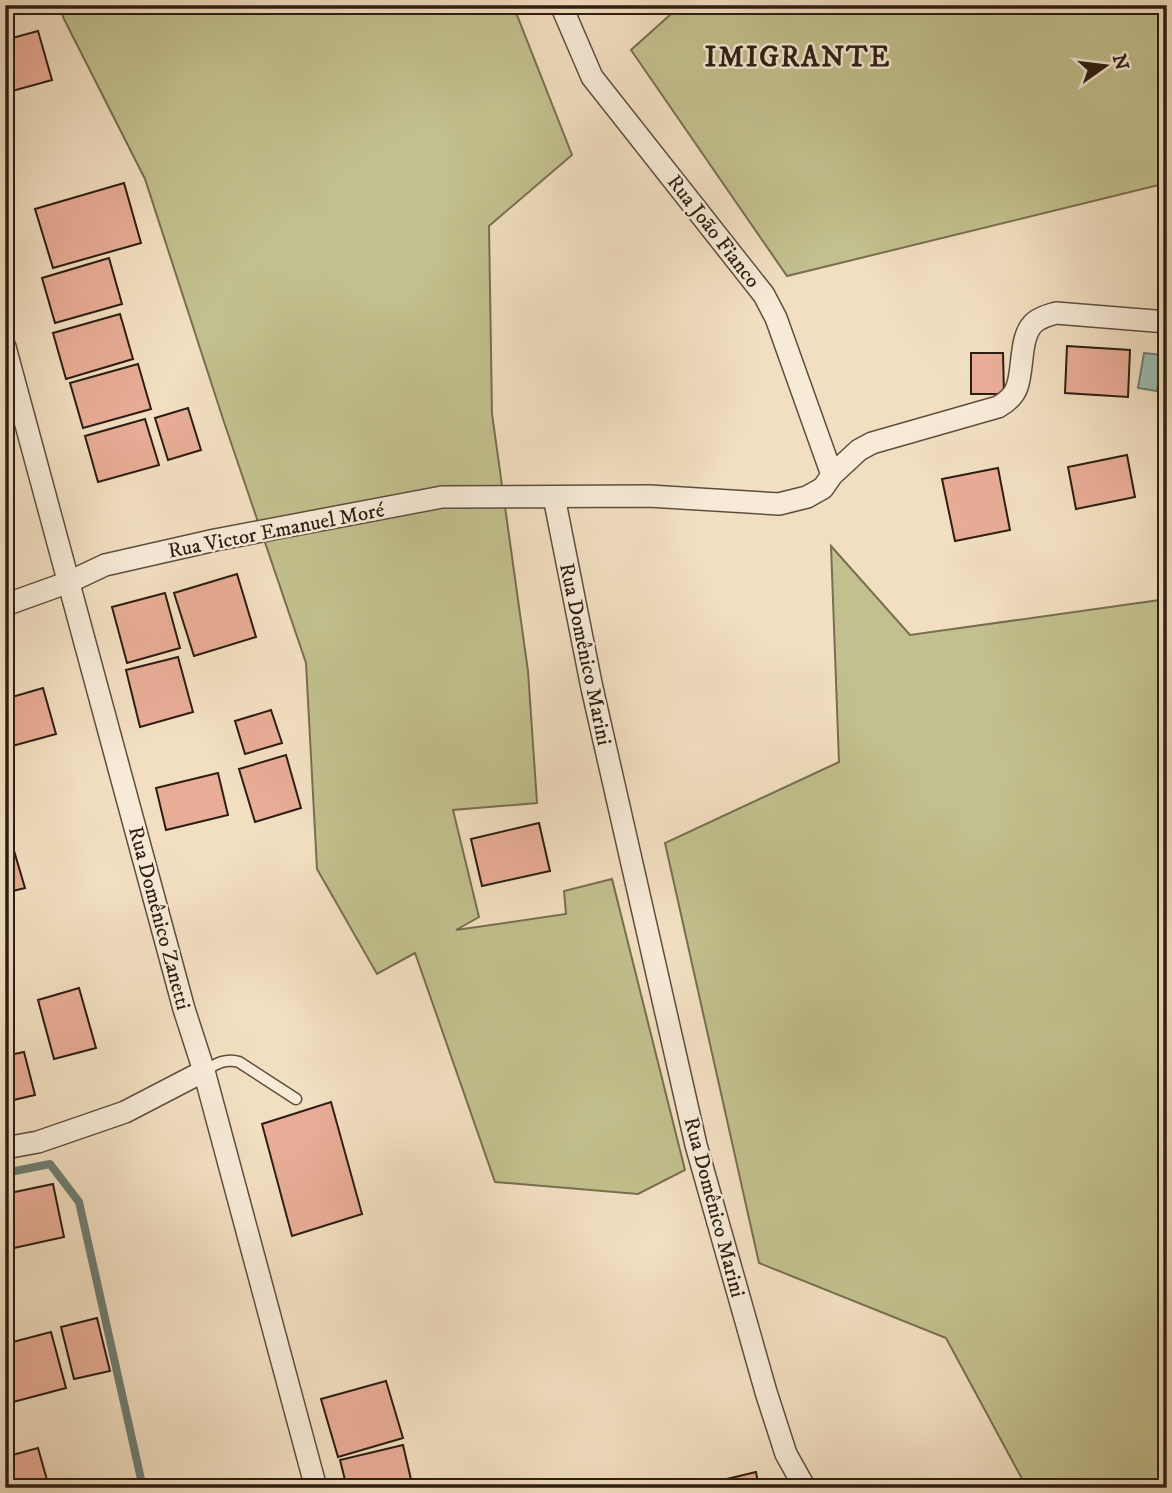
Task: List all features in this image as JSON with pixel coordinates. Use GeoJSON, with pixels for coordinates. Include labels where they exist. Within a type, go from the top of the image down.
{"type":"FeatureCollection","features":[{"type":"Feature","properties":{"kind":"street","name":"Rua João Fianco"},"geometry":{"type":"LineString","coordinates":[[561,5],[592,77],[764,295],[776,318],[832,475]]}},
{"type":"Feature","properties":{"kind":"street"},"geometry":{"type":"LineString","coordinates":[[554,497],[649,496],[779,504],[807,497],[823,488],[832,475],[859,450],[872,443],[998,407],[1010,400],[1017,387],[1027,332],[1034,322],[1044,316],[1056,313],[1167,322]]}},
{"type":"Feature","properties":{"kind":"street","name":"Rua Domênico Zanetti"},"geometry":{"type":"LineString","coordinates":[[5,347],[316,1488]]}},
{"type":"Feature","properties":{"kind":"street","name":"Rua Victor Emanuel Moré"},"geometry":{"type":"LineString","coordinates":[[5,605],[69,582],[96,568],[215,540],[442,497],[554,497]]}},
{"type":"Feature","properties":{"kind":"street","name":"Rua Domênico Marini"},"geometry":{"type":"LineString","coordinates":[[554,497],[592,688],[696,1145],[766,1392],[786,1454],[805,1488]]}},
{"type":"Feature","properties":{"kind":"street"},"geometry":{"type":"LineString","coordinates":[[5,1148],[38,1142],[125,1112],[204,1071]]}},
{"type":"Feature","properties":{"kind":"lane"},"geometry":{"type":"LineString","coordinates":[[204,1071],[220,1062],[239,1062],[296,1099]]}},
{"type":"Feature","properties":{"kind":"shaded area"},"geometry":{"type":"Polygon","coordinates":[[[59,5],[513,5],[572,155],[489,226],[492,414],[528,671],[537,803],[453,810],[479,917],[456,930],[566,914],[564,891],[612,879],[685,1170],[638,1194],[495,1182],[415,953],[377,974],[317,869],[306,663],[145,179],[59,5]]]}},
{"type":"Feature","properties":{"kind":"shaded area"},"geometry":{"type":"Polygon","coordinates":[[[681,5],[1167,5],[1167,183],[787,276],[631,50],[681,5]]]}},
{"type":"Feature","properties":{"kind":"shaded area"},"geometry":{"type":"Polygon","coordinates":[[[831,546],[910,635],[1167,599],[1167,1488],[1027,1488],[946,1338],[759,1263],[665,843],[839,762],[831,546]]]}},
{"type":"Feature","properties":{"kind":"water"},"geometry":{"type":"Polygon","coordinates":[[[1144,353],[1162,355],[1157,391],[1138,388],[1144,353]]]}},
{"type":"Feature","properties":{"kind":"building"},"geometry":{"type":"Polygon","coordinates":[[[38,31],[52,80],[5,93],[5,40],[38,31]]]}},
{"type":"Feature","properties":{"kind":"building"},"geometry":{"type":"Polygon","coordinates":[[[124,183],[141,243],[53,268],[35,209],[124,183]]]}},
{"type":"Feature","properties":{"kind":"building"},"geometry":{"type":"Polygon","coordinates":[[[109,258],[122,304],[55,323],[42,278],[109,258]]]}},
{"type":"Feature","properties":{"kind":"building"},"geometry":{"type":"Polygon","coordinates":[[[120,314],[133,359],[66,379],[53,333],[120,314]]]}},
{"type":"Feature","properties":{"kind":"building"},"geometry":{"type":"Polygon","coordinates":[[[1067,346],[1130,350],[1128,397],[1065,393],[1067,346]]]}},
{"type":"Feature","properties":{"kind":"building"},"geometry":{"type":"Polygon","coordinates":[[[971,353],[1003,353],[1004,394],[971,394],[971,353]]]}},
{"type":"Feature","properties":{"kind":"building"},"geometry":{"type":"Polygon","coordinates":[[[138,364],[151,409],[83,428],[70,383],[138,364]]]}},
{"type":"Feature","properties":{"kind":"building"},"geometry":{"type":"Polygon","coordinates":[[[188,408],[201,450],[168,460],[155,418],[188,408]]]}},
{"type":"Feature","properties":{"kind":"building"},"geometry":{"type":"Polygon","coordinates":[[[145,419],[159,465],[98,482],[85,436],[145,419]]]}},
{"type":"Feature","properties":{"kind":"building"},"geometry":{"type":"Polygon","coordinates":[[[1127,455],[1135,497],[1076,509],[1068,467],[1127,455]]]}},
{"type":"Feature","properties":{"kind":"building"},"geometry":{"type":"Polygon","coordinates":[[[998,468],[1010,530],[955,541],[942,479],[998,468]]]}},
{"type":"Feature","properties":{"kind":"building"},"geometry":{"type":"Polygon","coordinates":[[[237,574],[256,637],[194,656],[174,593],[237,574]]]}},
{"type":"Feature","properties":{"kind":"building"},"geometry":{"type":"Polygon","coordinates":[[[165,593],[180,648],[127,663],[112,607],[165,593]]]}},
{"type":"Feature","properties":{"kind":"building"},"geometry":{"type":"Polygon","coordinates":[[[178,657],[193,712],[140,727],[126,670],[178,657]]]}},
{"type":"Feature","properties":{"kind":"building"},"geometry":{"type":"Polygon","coordinates":[[[43,688],[56,734],[5,748],[5,699],[43,688]]]}},
{"type":"Feature","properties":{"kind":"building"},"geometry":{"type":"Polygon","coordinates":[[[271,710],[282,743],[245,754],[235,721],[271,710]]]}},
{"type":"Feature","properties":{"kind":"building"},"geometry":{"type":"Polygon","coordinates":[[[286,755],[301,808],[255,822],[239,769],[286,755]]]}},
{"type":"Feature","properties":{"kind":"building"},"geometry":{"type":"Polygon","coordinates":[[[218,773],[228,815],[166,830],[156,788],[218,773]]]}},
{"type":"Feature","properties":{"kind":"building"},"geometry":{"type":"Polygon","coordinates":[[[539,823],[550,871],[482,886],[471,839],[539,823]]]}},
{"type":"Feature","properties":{"kind":"building"},"geometry":{"type":"Polygon","coordinates":[[[5,827],[25,888],[5,893],[5,827]]]}},
{"type":"Feature","properties":{"kind":"building"},"geometry":{"type":"Polygon","coordinates":[[[79,988],[96,1048],[54,1059],[38,1000],[79,988]]]}},
{"type":"Feature","properties":{"kind":"building"},"geometry":{"type":"Polygon","coordinates":[[[24,1052],[35,1095],[5,1102],[5,1056],[24,1052]]]}},
{"type":"Feature","properties":{"kind":"building"},"geometry":{"type":"Polygon","coordinates":[[[331,1102],[362,1214],[292,1236],[262,1124],[331,1102]]]}},
{"type":"Feature","properties":{"kind":"building"},"geometry":{"type":"Polygon","coordinates":[[[53,1184],[64,1237],[5,1250],[5,1194],[53,1184]]]}},
{"type":"Feature","properties":{"kind":"building"},"geometry":{"type":"Polygon","coordinates":[[[97,1318],[110,1371],[74,1379],[61,1327],[97,1318]]]}},
{"type":"Feature","properties":{"kind":"building"},"geometry":{"type":"Polygon","coordinates":[[[51,1332],[66,1388],[13,1402],[5,1374],[5,1344],[51,1332]]]}},
{"type":"Feature","properties":{"kind":"building"},"geometry":{"type":"Polygon","coordinates":[[[386,1381],[403,1438],[338,1457],[321,1399],[386,1381]]]}},
{"type":"Feature","properties":{"kind":"building"},"geometry":{"type":"Polygon","coordinates":[[[403,1445],[413,1488],[347,1488],[340,1460],[403,1445]]]}},
{"type":"Feature","properties":{"kind":"building"},"geometry":{"type":"Polygon","coordinates":[[[38,1448],[49,1487],[5,1488],[5,1457],[38,1448]]]}},
{"type":"Feature","properties":{"kind":"building"},"geometry":{"type":"Polygon","coordinates":[[[756,1472],[759,1488],[689,1488],[756,1472]]]}},
{"type":"Feature","properties":{"kind":"waterway"},"geometry":{"type":"LineString","coordinates":[[5,1173],[50,1164],[79,1202],[143,1488]]}},
{"type":"Feature","properties":{"kind":"district","name":"IMIGRANTE"},"geometry":{"type":"Point","coordinates":[798,56]}}]}
